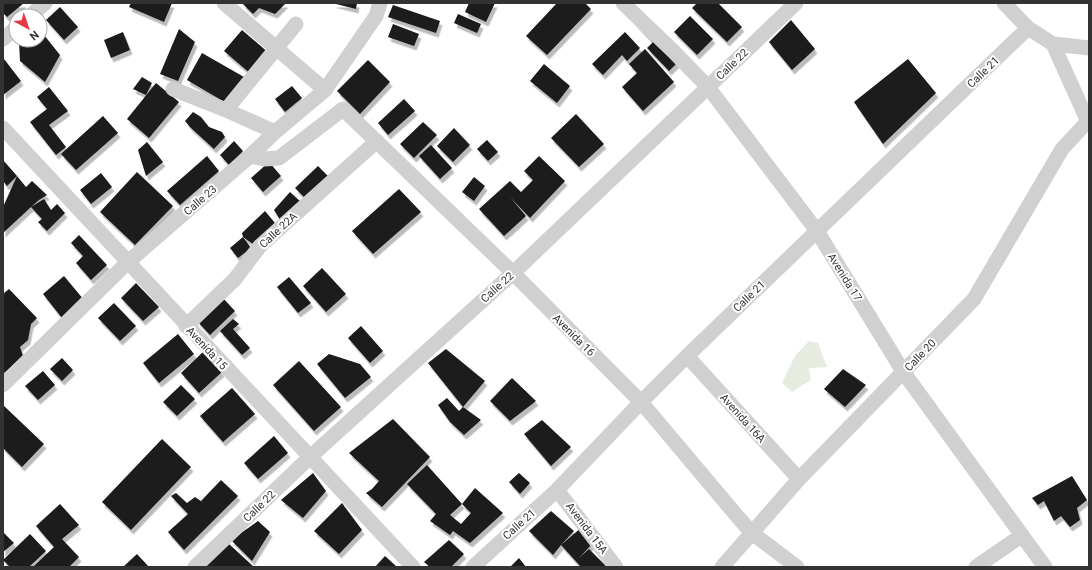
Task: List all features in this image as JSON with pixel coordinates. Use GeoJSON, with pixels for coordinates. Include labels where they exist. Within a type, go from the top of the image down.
{"type":"FeatureCollection","features":[{"type":"Feature","properties":{"kind":"street"},"geometry":{"type":"LineString","coordinates":[[224,3],[325,90]]}},
{"type":"Feature","properties":{"kind":"street","name":"Calle 23"},"geometry":{"type":"LineString","coordinates":[[3,385],[128,262],[250,156],[275,132],[325,90],[376,16],[380,3]]}},
{"type":"Feature","properties":{"kind":"street","name":"Avenida 17"},"geometry":{"type":"LineString","coordinates":[[624,3],[708,87],[817,231],[904,373],[1045,567]]}},
{"type":"Feature","properties":{"kind":"street","name":"Calle 22"},"geometry":{"type":"LineString","coordinates":[[195,567],[310,457],[513,273],[796,3]]}},
{"type":"Feature","properties":{"kind":"street"},"geometry":{"type":"LineString","coordinates":[[1004,3],[1028,28],[1053,44],[1089,48]]}},
{"type":"Feature","properties":{"kind":"street"},"geometry":{"type":"LineString","coordinates":[[226,110],[296,24]]}},
{"type":"Feature","properties":{"kind":"street","name":"Calle 21"},"geometry":{"type":"LineString","coordinates":[[472,567],[557,490],[641,402],[1028,28]]}},
{"type":"Feature","properties":{"kind":"street"},"geometry":{"type":"LineString","coordinates":[[1053,44],[1089,122]]}},
{"type":"Feature","properties":{"kind":"street"},"geometry":{"type":"LineString","coordinates":[[173,89],[226,110],[275,132]]}},
{"type":"Feature","properties":{"kind":"street","name":"Avenida 16"},"geometry":{"type":"LineString","coordinates":[[250,156],[265,160],[279,158],[343,109],[513,273],[641,402],[736,516],[752,533],[797,567]]}},
{"type":"Feature","properties":{"kind":"street","name":"Calle 20"},"geometry":{"type":"LineString","coordinates":[[722,567],[799,479],[904,373],[974,299],[1062,149],[1089,122]]}},
{"type":"Feature","properties":{"kind":"street","name":"Avenida 15"},"geometry":{"type":"LineString","coordinates":[[3,128],[186,326],[413,567]]}},
{"type":"Feature","properties":{"kind":"street","name":"Calle 22A"},"geometry":{"type":"LineString","coordinates":[[186,326],[235,279],[260,246],[377,141]]}},
{"type":"Feature","properties":{"kind":"street","name":"Avenida 16A"},"geometry":{"type":"LineString","coordinates":[[688,356],[799,479]]}},
{"type":"Feature","properties":{"kind":"street","name":"Avenida 15A"},"geometry":{"type":"LineString","coordinates":[[557,490],[616,567]]}},
{"type":"Feature","properties":{"kind":"street"},"geometry":{"type":"LineString","coordinates":[[976,567],[1021,536]]}},
{"type":"Feature","properties":{"kind":"shaded area"},"geometry":{"type":"Polygon","coordinates":[[[809,341],[818,343],[827,367],[809,368],[811,380],[792,392],[782,383],[795,356],[809,341]]]}},
{"type":"Feature","properties":{"kind":"building"},"geometry":{"type":"Polygon","coordinates":[[[3,3],[24,3],[18,8],[8,8],[7,17],[3,13],[3,3]]]}},
{"type":"Feature","properties":{"kind":"building"},"geometry":{"type":"Polygon","coordinates":[[[131,3],[172,3],[164,22],[129,7],[131,3]]]}},
{"type":"Feature","properties":{"kind":"building"},"geometry":{"type":"Polygon","coordinates":[[[242,3],[286,3],[275,14],[259,8],[253,14],[242,3]]]}},
{"type":"Feature","properties":{"kind":"building"},"geometry":{"type":"Polygon","coordinates":[[[332,3],[357,3],[356,9],[332,3]]]}},
{"type":"Feature","properties":{"kind":"building"},"geometry":{"type":"Polygon","coordinates":[[[469,3],[495,3],[486,22],[465,12],[469,3]]]}},
{"type":"Feature","properties":{"kind":"building"},"geometry":{"type":"Polygon","coordinates":[[[557,3],[585,3],[591,9],[547,55],[526,36],[557,3]]]}},
{"type":"Feature","properties":{"kind":"building"},"geometry":{"type":"Polygon","coordinates":[[[697,3],[718,3],[742,27],[727,42],[692,8],[697,3]]]}},
{"type":"Feature","properties":{"kind":"building"},"geometry":{"type":"Polygon","coordinates":[[[393,5],[440,21],[436,33],[388,17],[393,5]]]}},
{"type":"Feature","properties":{"kind":"building"},"geometry":{"type":"Polygon","coordinates":[[[60,7],[78,27],[64,40],[48,22],[48,18],[60,7]]]}},
{"type":"Feature","properties":{"kind":"building"},"geometry":{"type":"Polygon","coordinates":[[[458,14],[481,24],[477,33],[454,23],[458,14]]]}},
{"type":"Feature","properties":{"kind":"building"},"geometry":{"type":"Polygon","coordinates":[[[690,16],[713,39],[697,55],[674,32],[690,16]]]}},
{"type":"Feature","properties":{"kind":"building"},"geometry":{"type":"Polygon","coordinates":[[[791,20],[815,49],[792,70],[769,42],[791,20]]]}},
{"type":"Feature","properties":{"kind":"building"},"geometry":{"type":"Polygon","coordinates":[[[633,21],[682,58],[669,71],[647,48],[653,42],[633,21]]]}},
{"type":"Feature","properties":{"kind":"building"},"geometry":{"type":"Polygon","coordinates":[[[393,24],[419,34],[414,46],[388,37],[393,24]]]}},
{"type":"Feature","properties":{"kind":"building"},"geometry":{"type":"Polygon","coordinates":[[[179,29],[195,42],[178,81],[160,74],[179,29]]]}},
{"type":"Feature","properties":{"kind":"building"},"geometry":{"type":"Polygon","coordinates":[[[242,30],[270,54],[252,75],[224,51],[242,30]]]}},
{"type":"Feature","properties":{"kind":"building"},"geometry":{"type":"Polygon","coordinates":[[[123,32],[130,50],[111,58],[104,40],[123,32]]]}},
{"type":"Feature","properties":{"kind":"building"},"geometry":{"type":"Polygon","coordinates":[[[625,32],[640,48],[627,61],[622,55],[603,75],[592,64],[625,32]]]}},
{"type":"Feature","properties":{"kind":"building"},"geometry":{"type":"Polygon","coordinates":[[[48,40],[60,55],[45,82],[20,61],[19,48],[48,48],[48,40]]]}},
{"type":"Feature","properties":{"kind":"building"},"geometry":{"type":"Polygon","coordinates":[[[645,49],[674,82],[643,111],[622,87],[637,73],[629,64],[645,49]]]}},
{"type":"Feature","properties":{"kind":"building"},"geometry":{"type":"Polygon","coordinates":[[[202,53],[244,77],[228,104],[187,80],[202,53]]]}},
{"type":"Feature","properties":{"kind":"building"},"geometry":{"type":"Polygon","coordinates":[[[4,59],[21,81],[3,95],[3,60],[4,59]]]}},
{"type":"Feature","properties":{"kind":"building"},"geometry":{"type":"Polygon","coordinates":[[[908,59],[936,93],[883,144],[854,102],[908,59]]]}},
{"type":"Feature","properties":{"kind":"building"},"geometry":{"type":"Polygon","coordinates":[[[368,60],[390,82],[360,114],[337,91],[368,60]]]}},
{"type":"Feature","properties":{"kind":"building"},"geometry":{"type":"Polygon","coordinates":[[[544,64],[570,86],[557,103],[530,81],[544,64]]]}},
{"type":"Feature","properties":{"kind":"building"},"geometry":{"type":"Polygon","coordinates":[[[142,77],[152,83],[146,95],[133,89],[142,77]]]}},
{"type":"Feature","properties":{"kind":"building"},"geometry":{"type":"Polygon","coordinates":[[[156,83],[179,102],[149,138],[127,119],[156,83]]]}},
{"type":"Feature","properties":{"kind":"building"},"geometry":{"type":"Polygon","coordinates":[[[292,86],[302,98],[285,112],[275,99],[292,86]]]}},
{"type":"Feature","properties":{"kind":"building"},"geometry":{"type":"Polygon","coordinates":[[[49,87],[68,111],[49,125],[66,147],[56,155],[30,122],[47,109],[37,97],[49,87]]]}},
{"type":"Feature","properties":{"kind":"building"},"geometry":{"type":"Polygon","coordinates":[[[404,99],[415,111],[388,135],[378,123],[404,99]]]}},
{"type":"Feature","properties":{"kind":"building"},"geometry":{"type":"Polygon","coordinates":[[[193,112],[201,117],[209,127],[222,132],[225,137],[214,149],[185,121],[193,112]]]}},
{"type":"Feature","properties":{"kind":"building"},"geometry":{"type":"Polygon","coordinates":[[[576,114],[604,144],[579,167],[551,138],[576,114]]]}},
{"type":"Feature","properties":{"kind":"building"},"geometry":{"type":"Polygon","coordinates":[[[103,116],[118,133],[76,170],[61,154],[103,116]]]}},
{"type":"Feature","properties":{"kind":"building"},"geometry":{"type":"Polygon","coordinates":[[[423,122],[437,135],[414,158],[400,144],[423,122]]]}},
{"type":"Feature","properties":{"kind":"building"},"geometry":{"type":"Polygon","coordinates":[[[454,128],[470,145],[453,162],[437,146],[454,128]]]}},
{"type":"Feature","properties":{"kind":"building"},"geometry":{"type":"Polygon","coordinates":[[[487,140],[498,152],[488,161],[477,149],[487,140]]]}},
{"type":"Feature","properties":{"kind":"building"},"geometry":{"type":"Polygon","coordinates":[[[234,141],[243,151],[229,165],[220,155],[234,141]]]}},
{"type":"Feature","properties":{"kind":"building"},"geometry":{"type":"Polygon","coordinates":[[[147,142],[163,162],[146,176],[138,150],[147,142]]]}},
{"type":"Feature","properties":{"kind":"building"},"geometry":{"type":"Polygon","coordinates":[[[431,145],[452,168],[440,179],[419,156],[431,145]]]}},
{"type":"Feature","properties":{"kind":"building"},"geometry":{"type":"Polygon","coordinates":[[[207,156],[219,171],[180,205],[167,191],[207,156]]]}},
{"type":"Feature","properties":{"kind":"building"},"geometry":{"type":"Polygon","coordinates":[[[539,156],[565,181],[530,218],[510,197],[526,216],[504,236],[479,209],[510,181],[521,192],[533,180],[524,171],[539,156]]]}},
{"type":"Feature","properties":{"kind":"building"},"geometry":{"type":"Polygon","coordinates":[[[3,160],[17,176],[7,186],[3,181],[3,160]]]}},
{"type":"Feature","properties":{"kind":"building"},"geometry":{"type":"Polygon","coordinates":[[[269,162],[281,176],[263,192],[251,178],[269,162]]]}},
{"type":"Feature","properties":{"kind":"building"},"geometry":{"type":"Polygon","coordinates":[[[318,166],[328,176],[305,198],[295,188],[318,166]]]}},
{"type":"Feature","properties":{"kind":"building"},"geometry":{"type":"Polygon","coordinates":[[[137,172],[173,206],[135,245],[100,212],[137,172]]]}},
{"type":"Feature","properties":{"kind":"building"},"geometry":{"type":"Polygon","coordinates":[[[101,173],[112,187],[91,204],[80,190],[101,173]]]}},
{"type":"Feature","properties":{"kind":"building"},"geometry":{"type":"Polygon","coordinates":[[[17,176],[26,187],[32,181],[47,195],[39,200],[3,233],[3,207],[17,176]]]}},
{"type":"Feature","properties":{"kind":"building"},"geometry":{"type":"Polygon","coordinates":[[[474,177],[485,186],[474,201],[462,192],[474,177]]]}},
{"type":"Feature","properties":{"kind":"building"},"geometry":{"type":"Polygon","coordinates":[[[399,189],[421,212],[373,254],[352,231],[399,189]]]}},
{"type":"Feature","properties":{"kind":"building"},"geometry":{"type":"Polygon","coordinates":[[[290,192],[301,202],[282,223],[274,210],[290,192]]]}},
{"type":"Feature","properties":{"kind":"building"},"geometry":{"type":"Polygon","coordinates":[[[44,199],[51,210],[57,204],[65,213],[47,231],[38,222],[42,219],[31,207],[44,199]]]}},
{"type":"Feature","properties":{"kind":"building"},"geometry":{"type":"Polygon","coordinates":[[[265,211],[275,223],[253,244],[243,237],[242,233],[265,211]]]}},
{"type":"Feature","properties":{"kind":"building"},"geometry":{"type":"Polygon","coordinates":[[[79,235],[107,265],[91,280],[76,263],[83,256],[71,243],[79,235]]]}},
{"type":"Feature","properties":{"kind":"building"},"geometry":{"type":"Polygon","coordinates":[[[243,237],[251,248],[238,258],[230,248],[243,237]]]}},
{"type":"Feature","properties":{"kind":"building"},"geometry":{"type":"Polygon","coordinates":[[[322,268],[346,294],[326,312],[303,286],[322,268]]]}},
{"type":"Feature","properties":{"kind":"building"},"geometry":{"type":"Polygon","coordinates":[[[64,276],[84,300],[62,318],[43,294],[64,276]]]}},
{"type":"Feature","properties":{"kind":"building"},"geometry":{"type":"Polygon","coordinates":[[[289,277],[311,303],[298,313],[277,287],[289,277]]]}},
{"type":"Feature","properties":{"kind":"building"},"geometry":{"type":"Polygon","coordinates":[[[136,283],[159,307],[143,321],[121,298],[136,283]]]}},
{"type":"Feature","properties":{"kind":"building"},"geometry":{"type":"Polygon","coordinates":[[[9,289],[37,318],[31,324],[28,340],[20,347],[23,356],[3,374],[3,294],[9,289]]]}},
{"type":"Feature","properties":{"kind":"building"},"geometry":{"type":"Polygon","coordinates":[[[221,296],[235,311],[210,335],[197,321],[221,296]]]}},
{"type":"Feature","properties":{"kind":"building"},"geometry":{"type":"Polygon","coordinates":[[[114,303],[136,326],[120,341],[98,318],[114,303]]]}},
{"type":"Feature","properties":{"kind":"building"},"geometry":{"type":"Polygon","coordinates":[[[233,319],[239,324],[233,329],[250,348],[242,355],[220,331],[233,319]]]}},
{"type":"Feature","properties":{"kind":"building"},"geometry":{"type":"Polygon","coordinates":[[[361,326],[383,351],[370,363],[348,338],[361,326]]]}},
{"type":"Feature","properties":{"kind":"building"},"geometry":{"type":"Polygon","coordinates":[[[178,334],[194,354],[159,383],[143,363],[178,334]]]}},
{"type":"Feature","properties":{"kind":"building"},"geometry":{"type":"Polygon","coordinates":[[[446,349],[485,381],[463,407],[428,363],[446,349]]]}},
{"type":"Feature","properties":{"kind":"building"},"geometry":{"type":"Polygon","coordinates":[[[203,352],[222,372],[199,393],[181,373],[203,352]]]}},
{"type":"Feature","properties":{"kind":"building"},"geometry":{"type":"Polygon","coordinates":[[[329,354],[360,364],[371,377],[345,398],[317,364],[329,354]]]}},
{"type":"Feature","properties":{"kind":"building"},"geometry":{"type":"Polygon","coordinates":[[[62,358],[73,370],[62,381],[50,369],[62,358]]]}},
{"type":"Feature","properties":{"kind":"building"},"geometry":{"type":"Polygon","coordinates":[[[299,361],[341,407],[314,431],[273,385],[299,361]]]}},
{"type":"Feature","properties":{"kind":"building"},"geometry":{"type":"Polygon","coordinates":[[[843,369],[866,385],[845,407],[824,389],[843,369]]]}},
{"type":"Feature","properties":{"kind":"building"},"geometry":{"type":"Polygon","coordinates":[[[43,371],[55,385],[38,400],[25,386],[43,371]]]}},
{"type":"Feature","properties":{"kind":"building"},"geometry":{"type":"Polygon","coordinates":[[[512,378],[536,401],[510,421],[490,401],[512,378]]]}},
{"type":"Feature","properties":{"kind":"building"},"geometry":{"type":"Polygon","coordinates":[[[181,385],[195,399],[177,416],[163,402],[181,385]]]}},
{"type":"Feature","properties":{"kind":"building"},"geometry":{"type":"Polygon","coordinates":[[[232,388],[255,414],[223,442],[200,416],[232,388]]]}},
{"type":"Feature","properties":{"kind":"building"},"geometry":{"type":"Polygon","coordinates":[[[447,398],[459,411],[463,407],[481,420],[464,435],[450,422],[438,405],[447,398]]]}},
{"type":"Feature","properties":{"kind":"building"},"geometry":{"type":"Polygon","coordinates":[[[3,405],[44,444],[22,467],[3,448],[3,405]]]}},
{"type":"Feature","properties":{"kind":"building"},"geometry":{"type":"Polygon","coordinates":[[[393,419],[430,457],[382,507],[366,493],[379,481],[349,453],[393,419]]]}},
{"type":"Feature","properties":{"kind":"building"},"geometry":{"type":"Polygon","coordinates":[[[542,420],[571,447],[551,466],[524,434],[542,420]]]}},
{"type":"Feature","properties":{"kind":"building"},"geometry":{"type":"Polygon","coordinates":[[[274,436],[288,453],[258,479],[244,463],[274,436]]]}},
{"type":"Feature","properties":{"kind":"building"},"geometry":{"type":"Polygon","coordinates":[[[162,439],[191,467],[131,530],[102,502],[162,439]]]}},
{"type":"Feature","properties":{"kind":"building"},"geometry":{"type":"Polygon","coordinates":[[[427,465],[462,504],[475,488],[503,513],[470,543],[453,531],[450,535],[430,521],[436,514],[407,484],[427,465]],[[462,504],[450,515],[461,524],[471,513],[462,504]]]}},
{"type":"Feature","properties":{"kind":"building"},"geometry":{"type":"Polygon","coordinates":[[[313,473],[326,491],[303,518],[281,500],[313,473]]]}},
{"type":"Feature","properties":{"kind":"building"},"geometry":{"type":"Polygon","coordinates":[[[519,473],[530,483],[520,494],[509,482],[519,473]]]}},
{"type":"Feature","properties":{"kind":"building"},"geometry":{"type":"Polygon","coordinates":[[[1072,476],[1087,500],[1077,508],[1080,520],[1070,527],[1061,516],[1054,521],[1044,501],[1038,505],[1032,498],[1072,476]]]}},
{"type":"Feature","properties":{"kind":"building"},"geometry":{"type":"Polygon","coordinates":[[[221,480],[238,496],[184,550],[168,532],[188,514],[171,496],[176,493],[187,503],[195,497],[205,504],[201,501],[221,480]]]}},
{"type":"Feature","properties":{"kind":"building"},"geometry":{"type":"Polygon","coordinates":[[[342,503],[362,530],[339,554],[314,531],[342,503]]]}},
{"type":"Feature","properties":{"kind":"building"},"geometry":{"type":"Polygon","coordinates":[[[60,504],[79,525],[62,539],[79,557],[69,567],[33,567],[54,547],[36,526],[60,504]]]}},
{"type":"Feature","properties":{"kind":"building"},"geometry":{"type":"Polygon","coordinates":[[[551,511],[574,531],[553,555],[529,531],[551,511]]]}},
{"type":"Feature","properties":{"kind":"building"},"geometry":{"type":"Polygon","coordinates":[[[258,521],[270,532],[252,561],[231,540],[258,521]]]}},
{"type":"Feature","properties":{"kind":"building"},"geometry":{"type":"Polygon","coordinates":[[[582,527],[594,542],[579,558],[589,549],[607,567],[581,567],[561,545],[582,527]]]}},
{"type":"Feature","properties":{"kind":"building"},"geometry":{"type":"Polygon","coordinates":[[[4,533],[14,543],[3,552],[3,534],[4,533]]]}},
{"type":"Feature","properties":{"kind":"building"},"geometry":{"type":"Polygon","coordinates":[[[30,534],[46,551],[29,567],[10,567],[3,560],[30,534]]]}},
{"type":"Feature","properties":{"kind":"building"},"geometry":{"type":"Polygon","coordinates":[[[449,540],[464,554],[451,567],[430,567],[424,562],[449,540]]]}},
{"type":"Feature","properties":{"kind":"building"},"geometry":{"type":"Polygon","coordinates":[[[228,543],[254,567],[205,567],[228,543]]]}},
{"type":"Feature","properties":{"kind":"building"},"geometry":{"type":"Polygon","coordinates":[[[137,554],[149,567],[123,567],[137,554]]]}},
{"type":"Feature","properties":{"kind":"building"},"geometry":{"type":"Polygon","coordinates":[[[385,556],[397,567],[375,567],[385,556]]]}},
{"type":"Feature","properties":{"kind":"building"},"geometry":{"type":"Polygon","coordinates":[[[519,558],[526,567],[510,567],[519,558]]]}}]}
